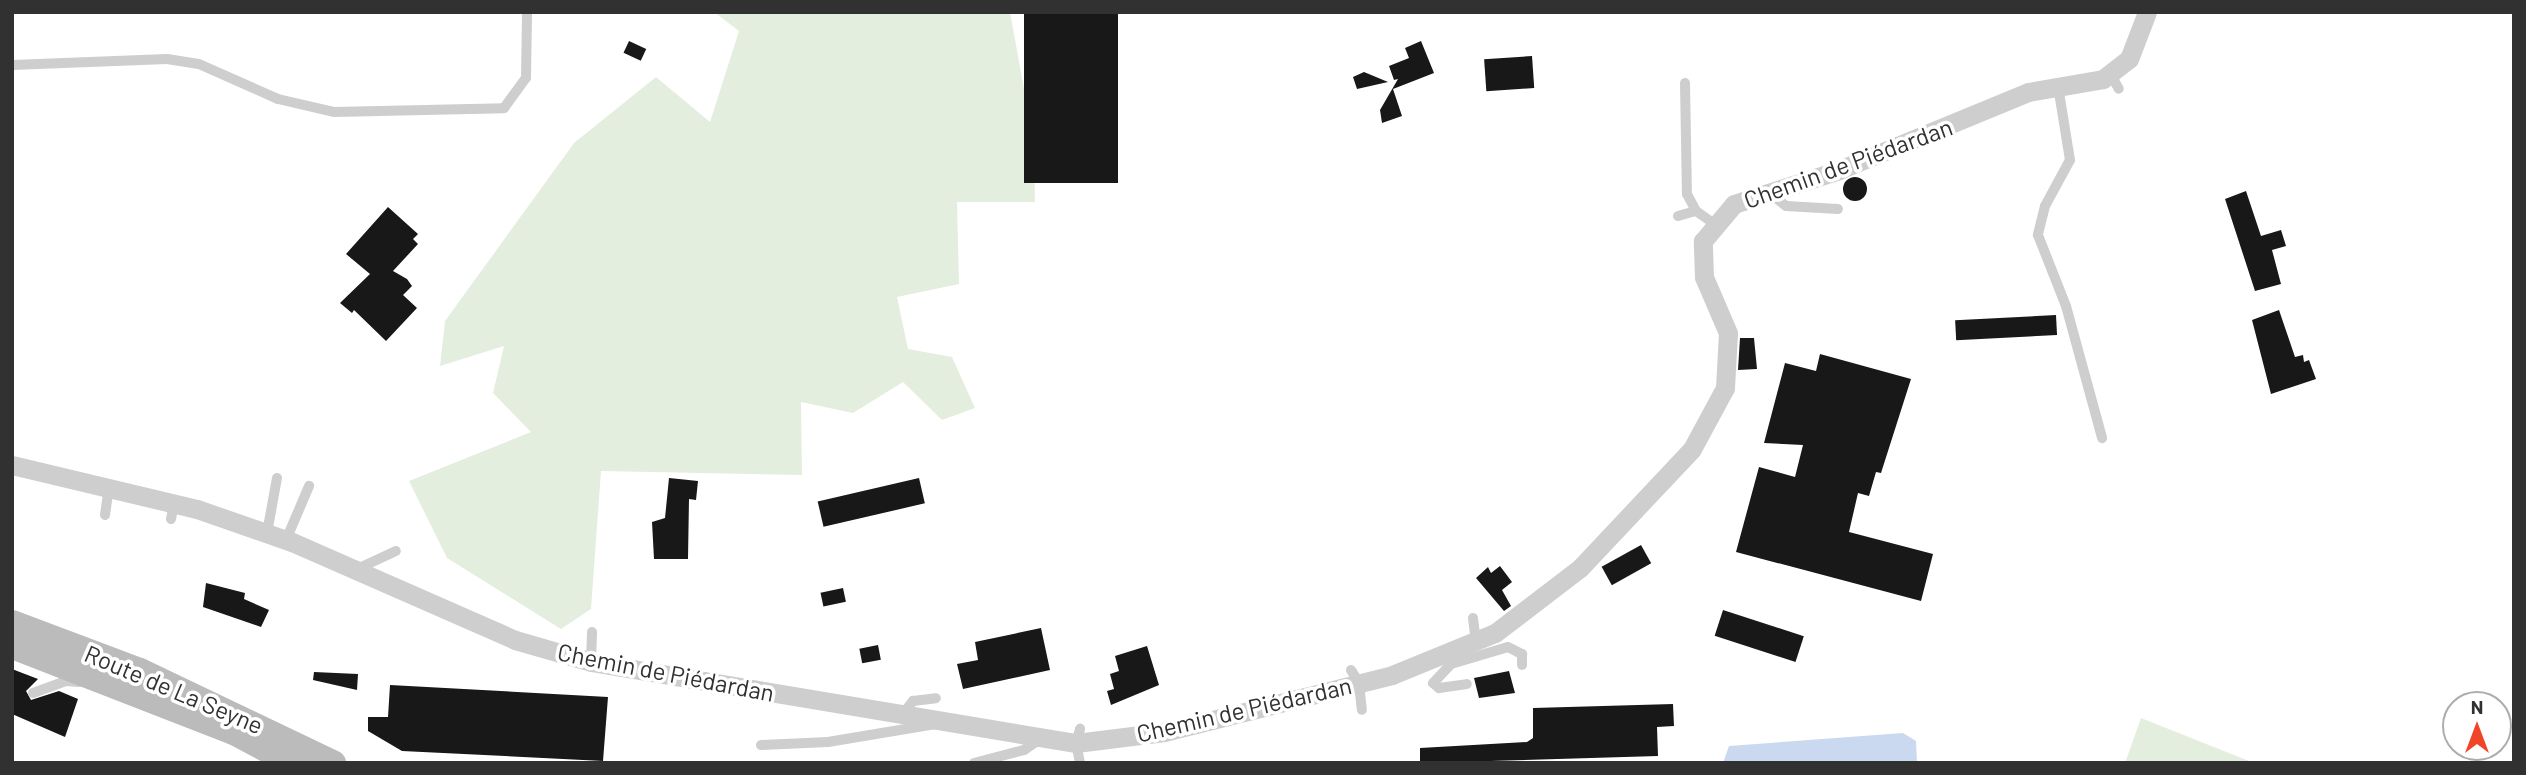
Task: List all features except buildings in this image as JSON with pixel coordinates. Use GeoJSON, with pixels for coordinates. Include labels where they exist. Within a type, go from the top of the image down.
{"type":"FeatureCollection","features":[{"type":"Feature","properties":{"kind":"main road","name":"Route de La Seyne"},"geometry":{"type":"LineString","coordinates":[[12,622],[140,671],[333,763]]}},
{"type":"Feature","properties":{"kind":"main road","name":"Route de La Seyne"},"geometry":{"type":"LineString","coordinates":[[12,646],[234,732],[292,763]]}},
{"type":"Feature","properties":{"kind":"street","name":"Chemin de Piédardan"},"geometry":{"type":"LineString","coordinates":[[12,465],[109,488],[173,511],[267,533],[516,640],[591,662],[1079,745],[1164,732],[1355,677],[1449,658],[1495,633],[1580,568],[1692,449],[1731,387],[1728,333],[1704,278],[1703,241],[1734,204],[1839,170],[2028,92],[2103,79],[2115,81],[2129,59],[2147,12]]}},
{"type":"Feature","properties":{"kind":"lane"},"geometry":{"type":"LineString","coordinates":[[12,65],[167,59],[199,64],[278,99],[334,112],[504,108],[526,78],[527,12]]}},
{"type":"Feature","properties":{"kind":"lane"},"geometry":{"type":"LineString","coordinates":[[1685,83],[1687,194],[1696,211],[1716,225]]}},
{"type":"Feature","properties":{"kind":"lane"},"geometry":{"type":"LineString","coordinates":[[2058,86],[2070,160],[2045,206],[2038,235],[2066,306],[2102,438]]}},
{"type":"Feature","properties":{"kind":"lane"},"geometry":{"type":"LineString","coordinates":[[1768,193],[1786,206],[1838,209]]}},
{"type":"Feature","properties":{"kind":"lane"},"geometry":{"type":"LineString","coordinates":[[1678,216],[1696,211]]}},
{"type":"Feature","properties":{"kind":"lane"},"geometry":{"type":"LineString","coordinates":[[267,533],[277,478]]}},
{"type":"Feature","properties":{"kind":"lane"},"geometry":{"type":"LineString","coordinates":[[286,540],[309,486]]}},
{"type":"Feature","properties":{"kind":"lane"},"geometry":{"type":"LineString","coordinates":[[105,515],[109,488]]}},
{"type":"Feature","properties":{"kind":"lane"},"geometry":{"type":"LineString","coordinates":[[355,570],[396,551]]}},
{"type":"Feature","properties":{"kind":"lane"},"geometry":{"type":"LineString","coordinates":[[1473,618],[1476,641]]}},
{"type":"Feature","properties":{"kind":"lane"},"geometry":{"type":"LineString","coordinates":[[591,662],[592,632]]}},
{"type":"Feature","properties":{"kind":"lane"},"geometry":{"type":"LineString","coordinates":[[1467,684],[1438,688],[1433,683],[1449,658],[1508,647],[1522,654],[1522,665]]}},
{"type":"Feature","properties":{"kind":"lane"},"geometry":{"type":"LineString","coordinates":[[1355,677],[1362,710]]}},
{"type":"Feature","properties":{"kind":"lane"},"geometry":{"type":"LineString","coordinates":[[33,693],[66,681],[129,690]]}},
{"type":"Feature","properties":{"kind":"lane"},"geometry":{"type":"LineString","coordinates":[[902,715],[913,701],[936,698]]}},
{"type":"Feature","properties":{"kind":"lane"},"geometry":{"type":"LineString","coordinates":[[761,745],[828,742],[923,729],[942,721]]}},
{"type":"Feature","properties":{"kind":"lane"},"geometry":{"type":"LineString","coordinates":[[974,763],[1024,750],[1042,738]]}},
{"type":"Feature","properties":{"kind":"green space"},"geometry":{"type":"Polygon","coordinates":[[[714,12],[1010,12],[1034,144],[1035,202],[957,202],[959,284],[897,297],[908,349],[952,357],[975,408],[942,420],[903,382],[853,413],[801,402],[802,475],[601,471],[591,609],[561,629],[447,558],[409,481],[531,432],[493,393],[504,346],[440,366],[445,321],[574,143],[656,77],[710,122],[739,31],[714,12]]]}},
{"type":"Feature","properties":{"kind":"green space"},"geometry":{"type":"Polygon","coordinates":[[[2141,718],[2254,763],[2125,763],[2141,718]]]}},
{"type":"Feature","properties":{"kind":"water"},"geometry":{"type":"Polygon","coordinates":[[[1903,733],[1916,741],[1917,763],[1723,763],[1729,746],[1903,733]]]}}]}
